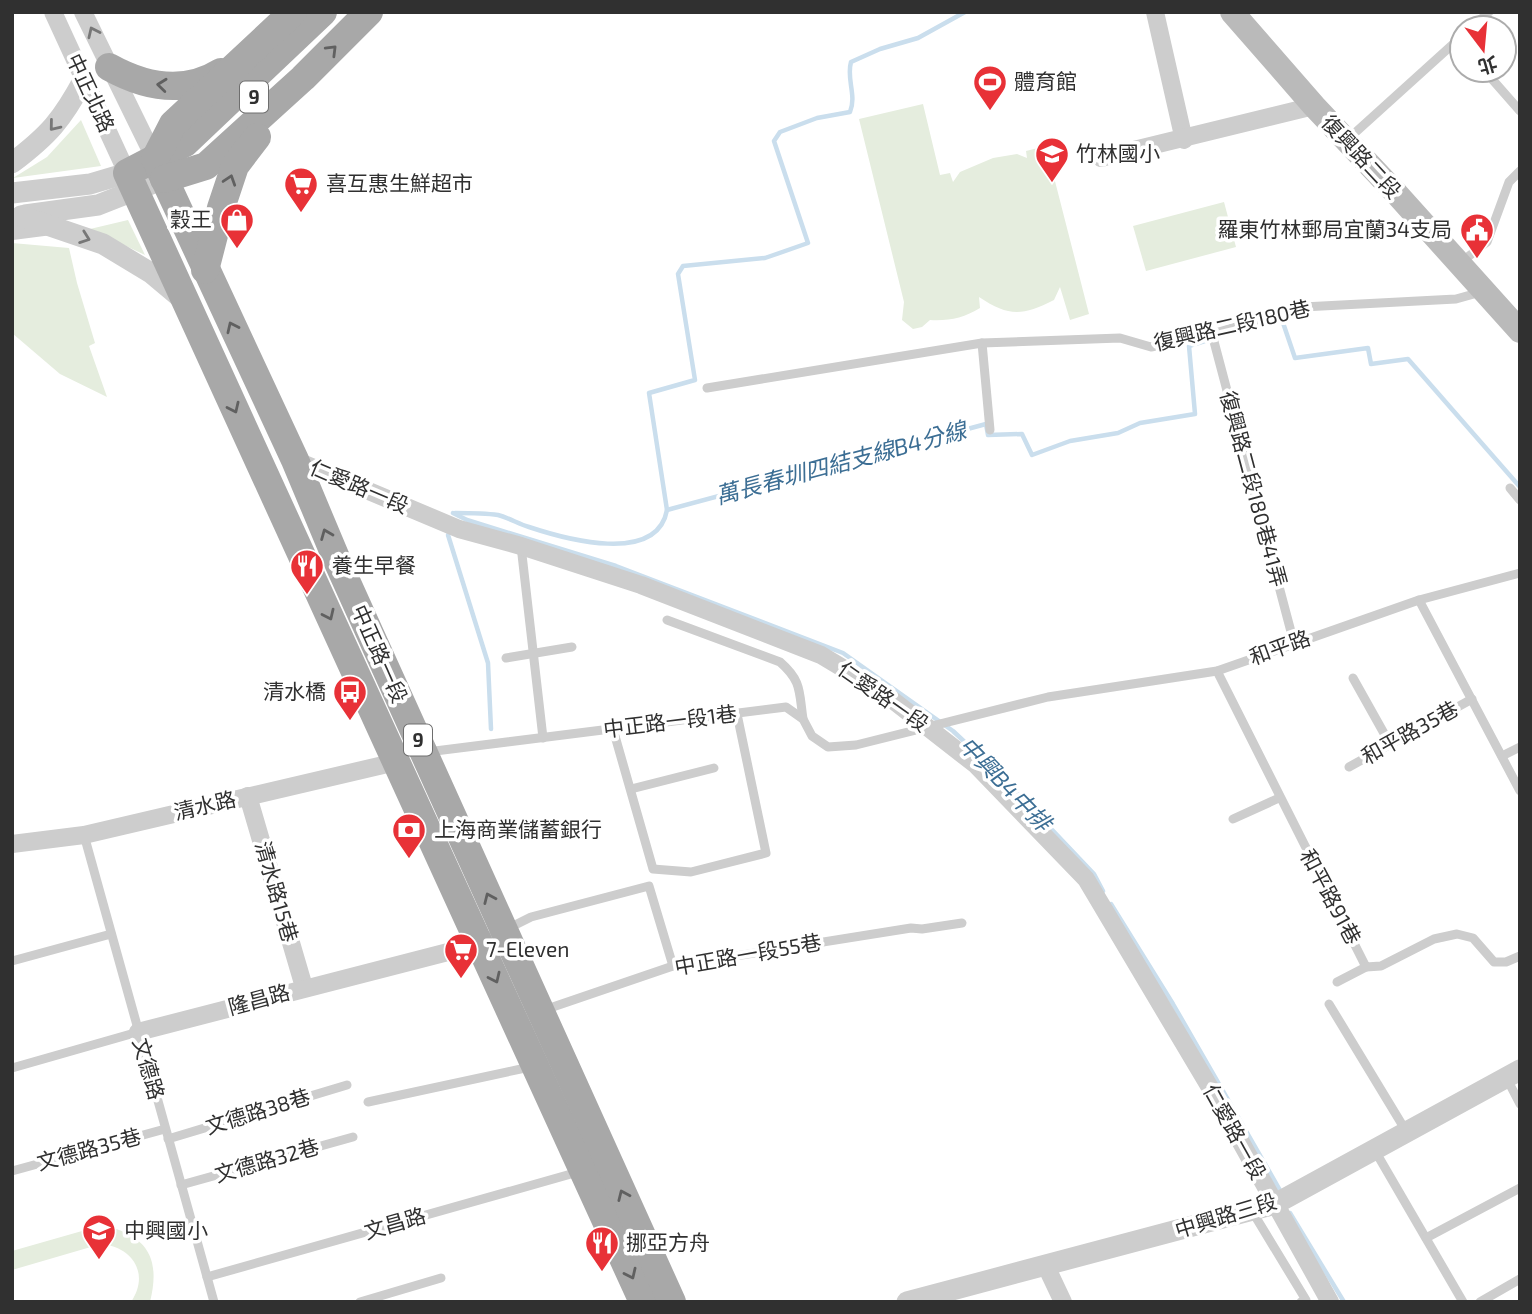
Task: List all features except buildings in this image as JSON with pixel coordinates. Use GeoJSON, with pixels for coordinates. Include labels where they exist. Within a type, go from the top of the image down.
{"type":"FeatureCollection","features":[{"type":"Feature","properties":{"kind":"main road"},"geometry":{"type":"LineString","coordinates":[[293,12],[173,124],[159,169],[206,166],[303,78],[369,12]]}},
{"type":"Feature","properties":{"kind":"main road","name":"9"},"geometry":{"type":"LineString","coordinates":[[159,169],[323,12]]}},
{"type":"Feature","properties":{"kind":"main road","name":"9"},"geometry":{"type":"LineString","coordinates":[[131,182],[159,169],[224,127],[341,12]]}},
{"type":"Feature","properties":{"kind":"main road","name":"復興路二段"},"geometry":{"type":"LineString","coordinates":[[1232,12],[1314,106],[1520,331]]}},
{"type":"Feature","properties":{"kind":"main road"},"geometry":{"type":"LineString","coordinates":[[109,66],[132,80],[167,87],[193,84],[215,76],[247,56]]}},
{"type":"Feature","properties":{"kind":"main road"},"geometry":{"type":"LineString","coordinates":[[205,270],[235,166],[303,78]]}},
{"type":"Feature","properties":{"kind":"main road","name":"中正路一段"},"geometry":{"type":"LineString","coordinates":[[159,169],[295,460],[339,565],[479,944],[643,1302]]}},
{"type":"Feature","properties":{"kind":"main road","name":"中正路一段"},"geometry":{"type":"LineString","coordinates":[[131,182],[185,302],[410,757],[504,931],[672,1302]]}},
{"type":"Feature","properties":{"kind":"street","name":"中正北路"},"geometry":{"type":"LineString","coordinates":[[53,12],[131,182]]}},
{"type":"Feature","properties":{"kind":"street","name":"中正北路"},"geometry":{"type":"LineString","coordinates":[[83,12],[159,169]]}},
{"type":"Feature","properties":{"kind":"street"},"geometry":{"type":"LineString","coordinates":[[1155,12],[1184,139]]}},
{"type":"Feature","properties":{"kind":"street"},"geometry":{"type":"LineString","coordinates":[[12,163],[50,134],[69,108],[84,79]]}},
{"type":"Feature","properties":{"kind":"street"},"geometry":{"type":"LineString","coordinates":[[1101,158],[1314,106]]}},
{"type":"Feature","properties":{"kind":"street"},"geometry":{"type":"LineString","coordinates":[[12,193],[131,182]]}},
{"type":"Feature","properties":{"kind":"street"},"geometry":{"type":"LineString","coordinates":[[15,221],[98,205],[131,182]]}},
{"type":"Feature","properties":{"kind":"street"},"geometry":{"type":"LineString","coordinates":[[15,221],[52,226],[103,244],[151,273],[185,302]]}},
{"type":"Feature","properties":{"kind":"street","name":"仁愛路一段"},"geometry":{"type":"LineString","coordinates":[[295,460],[459,529],[641,585],[821,655],[881,691],[976,765],[1086,879],[1212,1090],[1330,1302]]}},
{"type":"Feature","properties":{"kind":"street","name":"清水路"},"geometry":{"type":"LineString","coordinates":[[12,844],[83,835],[410,757]]}},
{"type":"Feature","properties":{"kind":"street","name":"清水路15巷"},"geometry":{"type":"LineString","coordinates":[[248,796],[304,987]]}},
{"type":"Feature","properties":{"kind":"street","name":"隆昌路"},"geometry":{"type":"LineString","coordinates":[[138,1032],[479,944],[504,931]]}},
{"type":"Feature","properties":{"kind":"street","name":"中興路三段"},"geometry":{"type":"LineString","coordinates":[[907,1302],[1275,1205],[1513,1073]]}},
{"type":"Feature","properties":{"kind":"street"},"geometry":{"type":"LineString","coordinates":[[1046,1266],[1063,1302]]}},
{"type":"Feature","properties":{"kind":"lane"},"geometry":{"type":"LineString","coordinates":[[1347,140],[1448,51]]}},
{"type":"Feature","properties":{"kind":"lane"},"geometry":{"type":"LineString","coordinates":[[1496,84],[1520,111]]}},
{"type":"Feature","properties":{"kind":"lane"},"geometry":{"type":"LineString","coordinates":[[1459,264],[1487,242],[1508,182],[1520,171]]}},
{"type":"Feature","properties":{"kind":"lane","name":"復興路二段180巷"},"geometry":{"type":"LineString","coordinates":[[707,388],[982,343],[1120,338],[1152,347],[1212,334],[1303,307],[1455,299],[1482,291]]}},
{"type":"Feature","properties":{"kind":"lane","name":"復興路二段180巷41弄"},"geometry":{"type":"LineString","coordinates":[[1212,334],[1294,643]]}},
{"type":"Feature","properties":{"kind":"lane"},"geometry":{"type":"LineString","coordinates":[[982,343],[990,430]]}},
{"type":"Feature","properties":{"kind":"lane"},"geometry":{"type":"LineString","coordinates":[[1510,488],[1520,500]]}},
{"type":"Feature","properties":{"kind":"lane"},"geometry":{"type":"LineString","coordinates":[[521,546],[543,738]]}},
{"type":"Feature","properties":{"kind":"lane","name":"和平路"},"geometry":{"type":"LineString","coordinates":[[927,728],[1048,697],[1217,671],[1419,600],[1520,573]]}},
{"type":"Feature","properties":{"kind":"lane"},"geometry":{"type":"LineString","coordinates":[[1419,600],[1520,791]]}},
{"type":"Feature","properties":{"kind":"lane"},"geometry":{"type":"LineString","coordinates":[[667,620],[780,662],[793,674],[798,686],[803,719],[812,736],[828,747],[856,745],[927,728]]}},
{"type":"Feature","properties":{"kind":"lane"},"geometry":{"type":"LineString","coordinates":[[506,658],[572,647]]}},
{"type":"Feature","properties":{"kind":"lane","name":"和平路91巷"},"geometry":{"type":"LineString","coordinates":[[1217,671],[1366,967],[1381,966],[1434,939],[1457,934],[1473,938],[1494,962],[1506,962],[1520,956]]}},
{"type":"Feature","properties":{"kind":"lane"},"geometry":{"type":"LineString","coordinates":[[1353,678],[1390,744]]}},
{"type":"Feature","properties":{"kind":"lane","name":"和平路35巷"},"geometry":{"type":"LineString","coordinates":[[1349,767],[1472,699]]}},
{"type":"Feature","properties":{"kind":"lane","name":"中正路一段1巷"},"geometry":{"type":"LineString","coordinates":[[410,757],[786,708],[803,719]]}},
{"type":"Feature","properties":{"kind":"lane"},"geometry":{"type":"LineString","coordinates":[[613,729],[653,869],[691,872],[766,853],[737,714]]}},
{"type":"Feature","properties":{"kind":"lane"},"geometry":{"type":"LineString","coordinates":[[1502,757],[1520,747]]}},
{"type":"Feature","properties":{"kind":"lane"},"geometry":{"type":"LineString","coordinates":[[631,789],[714,768]]}},
{"type":"Feature","properties":{"kind":"lane"},"geometry":{"type":"LineString","coordinates":[[1233,819],[1279,798]]}},
{"type":"Feature","properties":{"kind":"lane","name":"文德路"},"geometry":{"type":"LineString","coordinates":[[83,835],[214,1302]]}},
{"type":"Feature","properties":{"kind":"lane"},"geometry":{"type":"LineString","coordinates":[[504,931],[531,917],[649,886],[673,967]]}},
{"type":"Feature","properties":{"kind":"lane","name":"中正路一段55巷"},"geometry":{"type":"LineString","coordinates":[[540,1011],[673,967],[911,928],[962,923]]}},
{"type":"Feature","properties":{"kind":"lane"},"geometry":{"type":"LineString","coordinates":[[12,961],[111,934]]}},
{"type":"Feature","properties":{"kind":"lane"},"geometry":{"type":"LineString","coordinates":[[1337,982],[1366,967]]}},
{"type":"Feature","properties":{"kind":"lane"},"geometry":{"type":"LineString","coordinates":[[1329,1003],[1406,1131]]}},
{"type":"Feature","properties":{"kind":"lane","name":"隆昌路"},"geometry":{"type":"LineString","coordinates":[[12,1068],[138,1032]]}},
{"type":"Feature","properties":{"kind":"lane"},"geometry":{"type":"LineString","coordinates":[[368,1102],[535,1066]]}},
{"type":"Feature","properties":{"kind":"lane"},"geometry":{"type":"LineString","coordinates":[[1513,1073],[1520,1104]]}},
{"type":"Feature","properties":{"kind":"lane","name":"文德路38巷"},"geometry":{"type":"LineString","coordinates":[[169,1139],[347,1084]]}},
{"type":"Feature","properties":{"kind":"lane","name":"文德路35巷"},"geometry":{"type":"LineString","coordinates":[[12,1171],[165,1129]]}},
{"type":"Feature","properties":{"kind":"lane","name":"文德路32巷"},"geometry":{"type":"LineString","coordinates":[[181,1185],[353,1137]]}},
{"type":"Feature","properties":{"kind":"lane"},"geometry":{"type":"LineString","coordinates":[[1374,1149],[1463,1302]]}},
{"type":"Feature","properties":{"kind":"lane","name":"文昌路"},"geometry":{"type":"LineString","coordinates":[[207,1277],[583,1171]]}},
{"type":"Feature","properties":{"kind":"lane"},"geometry":{"type":"LineString","coordinates":[[1426,1238],[1520,1188]]}},
{"type":"Feature","properties":{"kind":"lane"},"geometry":{"type":"LineString","coordinates":[[1252,1211],[1304,1301]]}},
{"type":"Feature","properties":{"kind":"lane"},"geometry":{"type":"LineString","coordinates":[[359,1302],[441,1278]]}},
{"type":"Feature","properties":{"kind":"lane"},"geometry":{"type":"LineString","coordinates":[[1480,1302],[1495,1298],[1520,1279]]}},
{"type":"Feature","properties":{"kind":"green space"},"geometry":{"type":"Polygon","coordinates":[[[923,104],[940,175],[950,173],[953,182],[960,172],[993,158],[1017,154],[1027,158],[1026,151],[1046,146],[1089,314],[1070,320],[1060,287],[1054,300],[1024,311],[1007,311],[979,297],[980,308],[962,316],[930,320],[922,327],[913,329],[902,320],[904,302],[859,119],[923,104]]]}},
{"type":"Feature","properties":{"kind":"green space"},"geometry":{"type":"Polygon","coordinates":[[[81,120],[101,166],[13,178],[47,157],[81,120]]]}},
{"type":"Feature","properties":{"kind":"green space"},"geometry":{"type":"Polygon","coordinates":[[[1224,202],[1236,247],[1146,271],[1133,226],[1224,202]]]}},
{"type":"Feature","properties":{"kind":"green space"},"geometry":{"type":"Polygon","coordinates":[[[128,220],[145,255],[90,229],[128,220]]]}},
{"type":"Feature","properties":{"kind":"green space"},"geometry":{"type":"Polygon","coordinates":[[[12,243],[69,248],[95,343],[89,346],[107,397],[60,374],[12,333],[12,243]]]}},
{"type":"Feature","properties":{"kind":"green space"},"geometry":{"type":"Polygon","coordinates":[[[103,1225],[130,1235],[147,1251],[152,1261],[153,1273],[150,1302],[131,1302],[139,1282],[138,1272],[130,1256],[112,1246],[101,1244],[12,1270],[12,1251],[103,1225]]]}},
{"type":"Feature","properties":{"kind":"waterway"},"geometry":{"type":"LineString","coordinates":[[455,513],[498,515],[564,537],[608,544],[628,543],[646,538],[660,527],[667,510],[649,393],[695,380],[678,274],[683,266],[765,258],[808,243],[774,141],[780,132],[817,118],[850,112],[851,62],[880,49],[918,38],[965,12]]}},
{"type":"Feature","properties":{"kind":"waterway","name":"萬長春圳四結支線B4分線"},"geometry":{"type":"LineString","coordinates":[[1280,314],[1295,358],[1368,348],[1371,364],[1408,359],[1520,487]]}},
{"type":"Feature","properties":{"kind":"waterway","name":"萬長春圳四結支線B4分線"},"geometry":{"type":"LineString","coordinates":[[667,510],[986,424],[988,435],[1022,434],[1032,455],[1070,441],[1118,433],[1140,423],[1195,414],[1189,346],[1230,333]]}},
{"type":"Feature","properties":{"kind":"waterway","name":"中興B4中排"},"geometry":{"type":"LineString","coordinates":[[453,513],[467,520],[616,566],[843,653],[953,731],[1001,776],[1094,874],[1103,891]]}},
{"type":"Feature","properties":{"kind":"waterway"},"geometry":{"type":"LineString","coordinates":[[448,535],[488,663],[491,729]]}},
{"type":"Feature","properties":{"kind":"waterway","name":"中興B4中排"},"geometry":{"type":"LineString","coordinates":[[1111,904],[1173,1004],[1281,1192]]}},
{"type":"Feature","properties":{"kind":"waterway","name":"中興B4中排"},"geometry":{"type":"LineString","coordinates":[[1290,1213],[1344,1302]]}},
{"type":"Feature","properties":{"kind":"place","name":"體育館"},"geometry":{"type":"Point","coordinates":[990,112]}},
{"type":"Feature","properties":{"kind":"place","name":"竹林國小"},"geometry":{"type":"Point","coordinates":[1052,184]}},
{"type":"Feature","properties":{"kind":"place","name":"喜互惠生鮮超市"},"geometry":{"type":"Point","coordinates":[301,214]}},
{"type":"Feature","properties":{"kind":"place","name":"穀王"},"geometry":{"type":"Point","coordinates":[237,250]}},
{"type":"Feature","properties":{"kind":"place","name":"羅東竹林郵局宜蘭34支局"},"geometry":{"type":"Point","coordinates":[1477,260]}},
{"type":"Feature","properties":{"kind":"place","name":"養生早餐"},"geometry":{"type":"Point","coordinates":[307,596]}},
{"type":"Feature","properties":{"kind":"place","name":"清水橋"},"geometry":{"type":"Point","coordinates":[350,722]}},
{"type":"Feature","properties":{"kind":"place","name":"上海商業儲蓄銀行"},"geometry":{"type":"Point","coordinates":[409,860]}},
{"type":"Feature","properties":{"kind":"place","name":"7-Eleven"},"geometry":{"type":"Point","coordinates":[461,980]}},
{"type":"Feature","properties":{"kind":"place","name":"中興國小"},"geometry":{"type":"Point","coordinates":[99,1261]}},
{"type":"Feature","properties":{"kind":"place","name":"挪亞方舟"},"geometry":{"type":"Point","coordinates":[602,1273]}}]}
